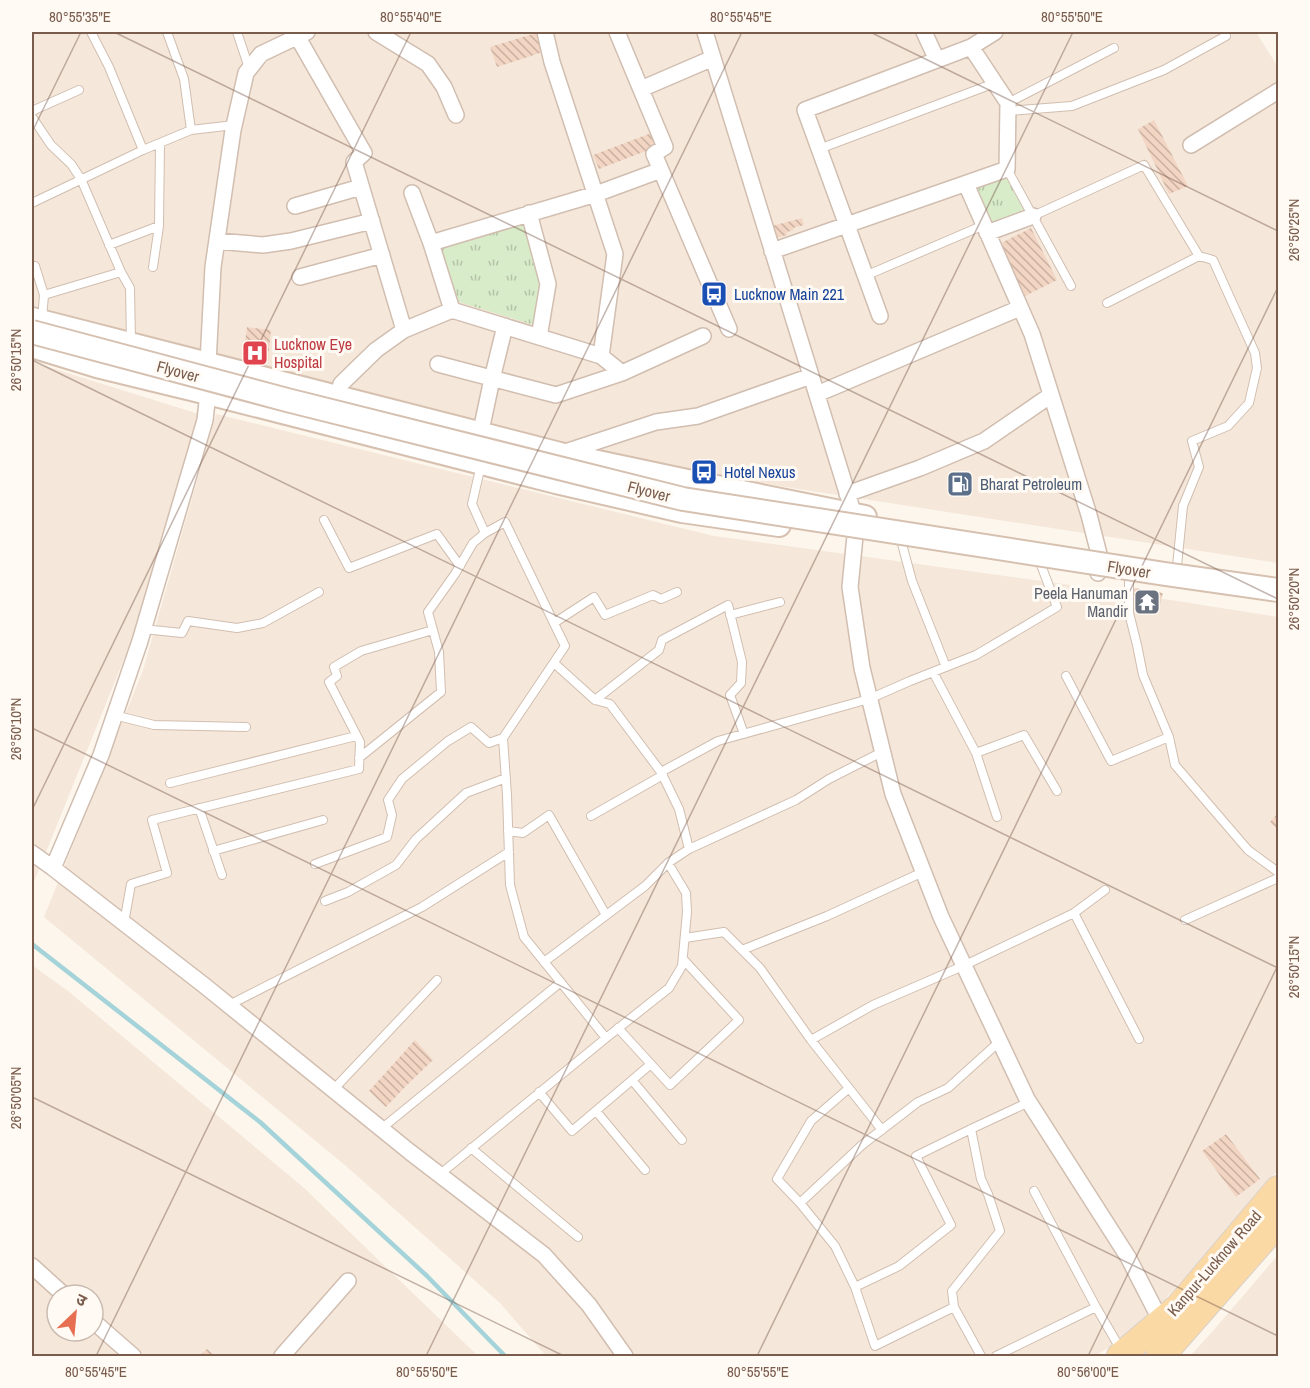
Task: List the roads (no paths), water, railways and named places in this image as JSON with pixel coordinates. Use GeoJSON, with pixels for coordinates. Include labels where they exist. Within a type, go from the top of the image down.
{"type":"FeatureCollection","features":[{"type":"Feature","properties":{"kind":"main road"},"geometry":{"type":"LineString","coordinates":[[34,333],[97,366],[481,464],[682,511],[852,515],[902,544],[1041,565],[1098,563],[1177,566],[1278,582]]}},
{"type":"Feature","properties":{"kind":"main road"},"geometry":{"type":"LineString","coordinates":[[34,333],[131,344],[560,454],[692,483],[1098,563],[1130,578],[1278,600]]}},
{"type":"Feature","properties":{"kind":"main road","name":"Flyover"},"geometry":{"type":"LineString","coordinates":[[34,333],[287,400],[683,499],[1278,590]]}},
{"type":"Feature","properties":{"kind":"main road","name":"Kanpur-Lucknow Road"},"geometry":{"type":"LineString","coordinates":[[1167,1345],[1178,1307],[1278,1190]]}},
{"type":"Feature","properties":{"kind":"main road","name":"Kanpur-Lucknow Road"},"geometry":{"type":"LineString","coordinates":[[1121,1355],[1167,1345],[1278,1223]]}},
{"type":"Feature","properties":{"kind":"street"},"geometry":{"type":"LineString","coordinates":[[376,32],[428,64],[444,87],[456,115]]}},
{"type":"Feature","properties":{"kind":"street"},"geometry":{"type":"LineString","coordinates":[[617,32],[665,147],[654,154],[729,329]]}},
{"type":"Feature","properties":{"kind":"street"},"geometry":{"type":"LineString","coordinates":[[705,32],[852,515],[850,587],[862,668],[893,794],[941,917],[999,1042],[1029,1102],[1128,1257],[1167,1345]]}},
{"type":"Feature","properties":{"kind":"street"},"geometry":{"type":"LineString","coordinates":[[924,32],[937,60]]}},
{"type":"Feature","properties":{"kind":"street"},"geometry":{"type":"LineString","coordinates":[[879,316],[805,110],[971,47],[995,32]]}},
{"type":"Feature","properties":{"kind":"street"},"geometry":{"type":"LineString","coordinates":[[550,33],[552,62],[615,254],[601,356]]}},
{"type":"Feature","properties":{"kind":"street"},"geometry":{"type":"LineString","coordinates":[[53,868],[101,755],[143,629],[205,420],[213,267],[234,125],[246,73],[261,54],[302,34],[364,153],[354,162],[404,330]]}},
{"type":"Feature","properties":{"kind":"street"},"geometry":{"type":"LineString","coordinates":[[772,251],[1007,169],[1008,107],[995,82],[971,47]]}},
{"type":"Feature","properties":{"kind":"street"},"geometry":{"type":"LineString","coordinates":[[641,89],[713,58]]}},
{"type":"Feature","properties":{"kind":"street"},"geometry":{"type":"LineString","coordinates":[[1191,145],[1278,92]]}},
{"type":"Feature","properties":{"kind":"street"},"geometry":{"type":"LineString","coordinates":[[431,243],[596,194],[661,170]]}},
{"type":"Feature","properties":{"kind":"street"},"geometry":{"type":"LineString","coordinates":[[966,184],[1032,334],[1089,515],[1098,563]]}},
{"type":"Feature","properties":{"kind":"street"},"geometry":{"type":"LineString","coordinates":[[296,206],[361,187]]}},
{"type":"Feature","properties":{"kind":"street"},"geometry":{"type":"LineString","coordinates":[[412,193],[431,243],[452,310]]}},
{"type":"Feature","properties":{"kind":"street"},"geometry":{"type":"LineString","coordinates":[[529,213],[548,284],[538,337]]}},
{"type":"Feature","properties":{"kind":"street"},"geometry":{"type":"LineString","coordinates":[[986,229],[1033,216]]}},
{"type":"Feature","properties":{"kind":"street"},"geometry":{"type":"LineString","coordinates":[[217,241],[263,244],[291,241],[372,221]]}},
{"type":"Feature","properties":{"kind":"street"},"geometry":{"type":"LineString","coordinates":[[300,277],[382,255]]}},
{"type":"Feature","properties":{"kind":"street"},"geometry":{"type":"LineString","coordinates":[[817,394],[1020,308]]}},
{"type":"Feature","properties":{"kind":"street"},"geometry":{"type":"LineString","coordinates":[[338,396],[341,384],[376,350],[404,330],[452,310],[601,356],[622,372]]}},
{"type":"Feature","properties":{"kind":"street"},"geometry":{"type":"LineString","coordinates":[[481,464],[478,453],[479,433],[505,326]]}},
{"type":"Feature","properties":{"kind":"street"},"geometry":{"type":"LineString","coordinates":[[438,364],[556,395],[622,372],[703,336]]}},
{"type":"Feature","properties":{"kind":"street"},"geometry":{"type":"LineString","coordinates":[[560,454],[656,422],[698,416],[811,376]]}},
{"type":"Feature","properties":{"kind":"street"},"geometry":{"type":"LineString","coordinates":[[852,515],[920,468],[984,441],[1051,395]]}},
{"type":"Feature","properties":{"kind":"street"},"geometry":{"type":"LineString","coordinates":[[32,853],[229,1005],[381,1129],[544,1256],[590,1305],[625,1356]]}},
{"type":"Feature","properties":{"kind":"street"},"geometry":{"type":"LineString","coordinates":[[32,1266],[51,1283]]}},
{"type":"Feature","properties":{"kind":"street"},"geometry":{"type":"LineString","coordinates":[[282,1356],[348,1281]]}},
{"type":"Feature","properties":{"kind":"street"},"geometry":{"type":"LineString","coordinates":[[105,1331],[134,1356]]}},
{"type":"Feature","properties":{"kind":"lane"},"geometry":{"type":"LineString","coordinates":[[91,32],[110,67],[143,150]]}},
{"type":"Feature","properties":{"kind":"lane"},"geometry":{"type":"LineString","coordinates":[[167,32],[184,79],[191,130]]}},
{"type":"Feature","properties":{"kind":"lane"},"geometry":{"type":"LineString","coordinates":[[237,32],[249,69]]}},
{"type":"Feature","properties":{"kind":"lane"},"geometry":{"type":"LineString","coordinates":[[1008,107],[1072,106],[1164,70],[1226,36]]}},
{"type":"Feature","properties":{"kind":"lane"},"geometry":{"type":"LineString","coordinates":[[1008,107],[1114,48]]}},
{"type":"Feature","properties":{"kind":"lane"},"geometry":{"type":"LineString","coordinates":[[819,149],[995,82]]}},
{"type":"Feature","properties":{"kind":"lane"},"geometry":{"type":"LineString","coordinates":[[32,111],[79,90]]}},
{"type":"Feature","properties":{"kind":"lane"},"geometry":{"type":"LineString","coordinates":[[32,117],[51,145],[71,164],[81,179],[130,288],[131,344]]}},
{"type":"Feature","properties":{"kind":"lane"},"geometry":{"type":"LineString","coordinates":[[32,203],[143,150],[191,130],[234,125]]}},
{"type":"Feature","properties":{"kind":"lane"},"geometry":{"type":"LineString","coordinates":[[153,267],[159,226],[160,143]]}},
{"type":"Feature","properties":{"kind":"lane"},"geometry":{"type":"LineString","coordinates":[[1033,216],[1144,165],[1200,256],[1213,260],[1255,353],[1257,368],[1249,403],[1228,426],[1192,441],[1199,466],[1183,506],[1177,566]]}},
{"type":"Feature","properties":{"kind":"lane"},"geometry":{"type":"LineString","coordinates":[[1007,169],[1071,286]]}},
{"type":"Feature","properties":{"kind":"lane"},"geometry":{"type":"LineString","coordinates":[[109,245],[159,226]]}},
{"type":"Feature","properties":{"kind":"lane"},"geometry":{"type":"LineString","coordinates":[[865,276],[986,229]]}},
{"type":"Feature","properties":{"kind":"lane"},"geometry":{"type":"LineString","coordinates":[[1107,303],[1200,256]]}},
{"type":"Feature","properties":{"kind":"lane"},"geometry":{"type":"LineString","coordinates":[[32,267],[35,266],[44,295],[34,333]]}},
{"type":"Feature","properties":{"kind":"lane"},"geometry":{"type":"LineString","coordinates":[[44,295],[121,272]]}},
{"type":"Feature","properties":{"kind":"lane"},"geometry":{"type":"LineString","coordinates":[[481,464],[472,504],[485,532]]}},
{"type":"Feature","properties":{"kind":"lane"},"geometry":{"type":"LineString","coordinates":[[324,520],[349,568],[437,534],[460,566]]}},
{"type":"Feature","properties":{"kind":"lane"},"geometry":{"type":"LineString","coordinates":[[359,758],[441,692],[439,652],[428,612],[473,543],[485,532],[505,522],[566,646],[503,738],[510,885],[524,937],[606,1038]]}},
{"type":"Feature","properties":{"kind":"lane"},"geometry":{"type":"LineString","coordinates":[[902,544],[912,581],[946,667]]}},
{"type":"Feature","properties":{"kind":"lane"},"geometry":{"type":"LineString","coordinates":[[591,816],[718,741],[869,699],[976,655],[1057,608],[1041,565]]}},
{"type":"Feature","properties":{"kind":"lane"},"geometry":{"type":"LineString","coordinates":[[1130,578],[1129,613],[1143,675],[1169,737],[1175,765],[1248,850],[1278,872]]}},
{"type":"Feature","properties":{"kind":"lane"},"geometry":{"type":"LineString","coordinates":[[143,629],[182,633],[188,621],[237,628],[263,623],[319,592]]}},
{"type":"Feature","properties":{"kind":"lane"},"geometry":{"type":"LineString","coordinates":[[554,623],[594,597],[605,615],[653,595],[661,599],[677,592]]}},
{"type":"Feature","properties":{"kind":"lane"},"geometry":{"type":"LineString","coordinates":[[730,615],[780,602]]}},
{"type":"Feature","properties":{"kind":"lane"},"geometry":{"type":"LineString","coordinates":[[594,700],[659,650],[662,640],[728,605],[742,662],[741,683],[730,695],[744,734]]}},
{"type":"Feature","properties":{"kind":"lane"},"geometry":{"type":"LineString","coordinates":[[124,923],[131,884],[167,873],[152,820],[359,768],[360,742],[329,682],[337,676],[334,668],[361,651],[433,630]]}},
{"type":"Feature","properties":{"kind":"lane"},"geometry":{"type":"LineString","coordinates":[[554,663],[594,700],[610,704],[662,773],[679,809],[689,849]]}},
{"type":"Feature","properties":{"kind":"lane"},"geometry":{"type":"LineString","coordinates":[[933,672],[976,753],[998,817]]}},
{"type":"Feature","properties":{"kind":"lane"},"geometry":{"type":"LineString","coordinates":[[1066,676],[1111,761],[1169,737]]}},
{"type":"Feature","properties":{"kind":"lane"},"geometry":{"type":"LineString","coordinates":[[114,715],[154,725],[246,727]]}},
{"type":"Feature","properties":{"kind":"lane"},"geometry":{"type":"LineString","coordinates":[[315,864],[387,837],[392,815],[388,800],[402,778],[448,741],[471,727],[489,742],[503,738]]}},
{"type":"Feature","properties":{"kind":"lane"},"geometry":{"type":"LineString","coordinates":[[976,753],[1024,735],[1057,791]]}},
{"type":"Feature","properties":{"kind":"lane"},"geometry":{"type":"LineString","coordinates":[[170,783],[356,736]]}},
{"type":"Feature","properties":{"kind":"lane"},"geometry":{"type":"LineString","coordinates":[[544,962],[645,886],[668,863],[689,849],[796,800],[829,779],[882,752]]}},
{"type":"Feature","properties":{"kind":"lane"},"geometry":{"type":"LineString","coordinates":[[325,901],[348,892],[396,865],[416,839],[466,793],[506,778]]}},
{"type":"Feature","properties":{"kind":"lane"},"geometry":{"type":"LineString","coordinates":[[199,808],[222,875]]}},
{"type":"Feature","properties":{"kind":"lane"},"geometry":{"type":"LineString","coordinates":[[508,831],[523,833],[549,815],[606,915]]}},
{"type":"Feature","properties":{"kind":"lane"},"geometry":{"type":"LineString","coordinates":[[213,851],[323,820]]}},
{"type":"Feature","properties":{"kind":"lane"},"geometry":{"type":"LineString","coordinates":[[229,1005],[422,908],[509,852]]}},
{"type":"Feature","properties":{"kind":"lane"},"geometry":{"type":"LineString","coordinates":[[439,1175],[669,988],[682,966],[687,912],[686,893],[668,863]]}},
{"type":"Feature","properties":{"kind":"lane"},"geometry":{"type":"LineString","coordinates":[[742,950],[827,916],[923,872]]}},
{"type":"Feature","properties":{"kind":"lane"},"geometry":{"type":"LineString","coordinates":[[1185,920],[1278,878]]}},
{"type":"Feature","properties":{"kind":"lane"},"geometry":{"type":"LineString","coordinates":[[811,1040],[873,1005],[963,966],[1074,913],[1105,890]]}},
{"type":"Feature","properties":{"kind":"lane"},"geometry":{"type":"LineString","coordinates":[[1074,913],[1139,1039]]}},
{"type":"Feature","properties":{"kind":"lane"},"geometry":{"type":"LineString","coordinates":[[685,938],[724,932],[760,968],[811,1040],[882,1130]]}},
{"type":"Feature","properties":{"kind":"lane"},"geometry":{"type":"LineString","coordinates":[[618,1028],[670,1085],[739,1020],[682,959]]}},
{"type":"Feature","properties":{"kind":"lane"},"geometry":{"type":"LineString","coordinates":[[333,1090],[437,980]]}},
{"type":"Feature","properties":{"kind":"lane"},"geometry":{"type":"LineString","coordinates":[[381,1129],[561,982]]}},
{"type":"Feature","properties":{"kind":"lane"},"geometry":{"type":"LineString","coordinates":[[800,1203],[862,1145],[918,1102],[948,1088],[999,1042]]}},
{"type":"Feature","properties":{"kind":"lane"},"geometry":{"type":"LineString","coordinates":[[539,1092],[572,1131],[651,1064]]}},
{"type":"Feature","properties":{"kind":"lane"},"geometry":{"type":"LineString","coordinates":[[632,1080],[682,1140]]}},
{"type":"Feature","properties":{"kind":"lane"},"geometry":{"type":"LineString","coordinates":[[849,1089],[812,1121],[777,1179],[835,1246],[855,1287],[875,1346],[954,1306]]}},
{"type":"Feature","properties":{"kind":"lane"},"geometry":{"type":"LineString","coordinates":[[855,1287],[899,1266],[951,1225],[916,1156],[1029,1102]]}},
{"type":"Feature","properties":{"kind":"lane"},"geometry":{"type":"LineString","coordinates":[[596,1111],[645,1170]]}},
{"type":"Feature","properties":{"kind":"lane"},"geometry":{"type":"LineString","coordinates":[[971,1129],[981,1179],[1000,1232],[952,1291],[954,1306],[981,1356]]}},
{"type":"Feature","properties":{"kind":"lane"},"geometry":{"type":"LineString","coordinates":[[471,1148],[578,1237]]}},
{"type":"Feature","properties":{"kind":"lane"},"geometry":{"type":"LineString","coordinates":[[1034,1191],[1121,1355]]}},
{"type":"Feature","properties":{"kind":"lane"},"geometry":{"type":"LineString","coordinates":[[996,1356],[1096,1307]]}},
{"type":"Feature","properties":{"kind":"waterway"},"geometry":{"type":"LineString","coordinates":[[32,944],[260,1122],[427,1276],[505,1356]]}},
{"type":"Feature","properties":{"kind":"place","name":"Lucknow Main 221"},"geometry":{"type":"Point","coordinates":[714,294]}},
{"type":"Feature","properties":{"kind":"place","name":"Lucknow Eye Hospital"},"geometry":{"type":"Point","coordinates":[255,353]}},
{"type":"Feature","properties":{"kind":"place","name":"Hotel Nexus"},"geometry":{"type":"Point","coordinates":[704,472]}},
{"type":"Feature","properties":{"kind":"place","name":"Bharat Petroleum"},"geometry":{"type":"Point","coordinates":[960,484]}},
{"type":"Feature","properties":{"kind":"place","name":"Peela Hanuman Mandir"},"geometry":{"type":"Point","coordinates":[1147,602]}}]}
